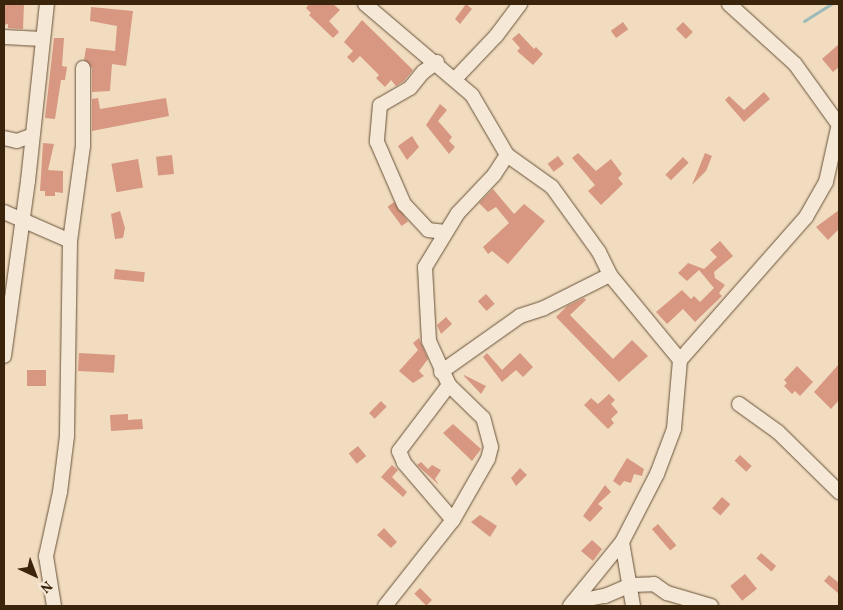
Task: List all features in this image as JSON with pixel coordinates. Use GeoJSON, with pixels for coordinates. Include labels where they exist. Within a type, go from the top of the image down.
{"type":"FeatureCollection","features":[{"type":"Feature","properties":{"kind":"street"},"geometry":{"type":"LineString","coordinates":[[4,356],[23,220],[47,4]]}},
{"type":"Feature","properties":{"kind":"street"},"geometry":{"type":"LineString","coordinates":[[365,4],[437,62],[472,95],[507,155],[552,187],[599,252],[610,275],[680,360]]}},
{"type":"Feature","properties":{"kind":"street"},"geometry":{"type":"LineString","coordinates":[[455,79],[496,36],[520,4]]}},
{"type":"Feature","properties":{"kind":"street"},"geometry":{"type":"LineString","coordinates":[[571,604],[622,542],[657,474],[674,429],[680,360],[810,212],[826,182],[839,125],[795,64],[729,4]]}},
{"type":"Feature","properties":{"kind":"street"},"geometry":{"type":"LineString","coordinates":[[4,37],[42,39]]}},
{"type":"Feature","properties":{"kind":"street"},"geometry":{"type":"LineString","coordinates":[[437,62],[423,72],[410,88],[380,105],[377,142],[404,204],[428,230],[445,232]]}},
{"type":"Feature","properties":{"kind":"street"},"geometry":{"type":"LineString","coordinates":[[54,606],[46,556],[60,492],[67,436],[70,241],[83,146],[83,68]]}},
{"type":"Feature","properties":{"kind":"street"},"geometry":{"type":"LineString","coordinates":[[4,138],[17,141],[31,136]]}},
{"type":"Feature","properties":{"kind":"street"},"geometry":{"type":"LineString","coordinates":[[385,606],[453,520],[483,470],[491,447],[483,418],[449,385],[441,372],[426,323],[425,267],[440,247],[445,232],[507,155]]}},
{"type":"Feature","properties":{"kind":"street"},"geometry":{"type":"LineString","coordinates":[[4,212],[70,241]]}},
{"type":"Feature","properties":{"kind":"street"},"geometry":{"type":"LineString","coordinates":[[441,372],[520,316],[544,308],[610,275]]}},
{"type":"Feature","properties":{"kind":"street"},"geometry":{"type":"LineString","coordinates":[[449,385],[399,451],[404,464],[453,520]]}},
{"type":"Feature","properties":{"kind":"street"},"geometry":{"type":"LineString","coordinates":[[739,404],[778,432],[839,492]]}},
{"type":"Feature","properties":{"kind":"street"},"geometry":{"type":"LineString","coordinates":[[622,542],[634,606]]}},
{"type":"Feature","properties":{"kind":"street"},"geometry":{"type":"LineString","coordinates":[[571,604],[605,596],[630,585],[654,584],[667,593],[710,606]]}},
{"type":"Feature","properties":{"kind":"building"},"geometry":{"type":"Polygon","coordinates":[[[4,4],[24,4],[23,29],[8,28],[8,24],[4,25],[4,4]]]}},
{"type":"Feature","properties":{"kind":"building"},"geometry":{"type":"Polygon","coordinates":[[[309,4],[333,4],[340,10],[329,21],[339,32],[333,38],[309,15],[311,13],[306,8],[309,4]]]}},
{"type":"Feature","properties":{"kind":"building"},"geometry":{"type":"Polygon","coordinates":[[[466,4],[472,9],[460,24],[455,19],[466,4]]]}},
{"type":"Feature","properties":{"kind":"building"},"geometry":{"type":"Polygon","coordinates":[[[91,7],[133,11],[126,66],[112,64],[110,91],[92,92],[92,68],[84,60],[86,48],[115,51],[117,26],[90,21],[91,7]]]}},
{"type":"Feature","properties":{"kind":"building"},"geometry":{"type":"Polygon","coordinates":[[[362,20],[413,70],[404,81],[396,86],[391,80],[385,87],[376,78],[379,75],[360,56],[353,63],[347,57],[353,51],[344,42],[362,20]]]}},
{"type":"Feature","properties":{"kind":"building"},"geometry":{"type":"Polygon","coordinates":[[[623,22],[628,29],[616,38],[611,31],[623,22]]]}},
{"type":"Feature","properties":{"kind":"building"},"geometry":{"type":"Polygon","coordinates":[[[683,22],[693,32],[686,39],[676,29],[683,22]]]}},
{"type":"Feature","properties":{"kind":"building"},"geometry":{"type":"Polygon","coordinates":[[[519,33],[534,49],[536,47],[543,54],[533,65],[517,51],[520,48],[512,39],[519,33]]]}},
{"type":"Feature","properties":{"kind":"building"},"geometry":{"type":"Polygon","coordinates":[[[54,38],[64,38],[62,66],[67,67],[65,80],[61,80],[55,119],[45,118],[54,38]]]}},
{"type":"Feature","properties":{"kind":"building"},"geometry":{"type":"Polygon","coordinates":[[[839,44],[839,67],[833,72],[822,59],[839,44]]]}},
{"type":"Feature","properties":{"kind":"building"},"geometry":{"type":"Polygon","coordinates":[[[764,92],[770,99],[744,122],[725,100],[729,96],[744,110],[764,92]]]}},
{"type":"Feature","properties":{"kind":"building"},"geometry":{"type":"Polygon","coordinates":[[[98,98],[100,109],[166,98],[169,116],[92,131],[92,99],[98,98]]]}},
{"type":"Feature","properties":{"kind":"building"},"geometry":{"type":"Polygon","coordinates":[[[440,104],[447,110],[438,121],[452,137],[449,141],[455,147],[449,154],[426,125],[440,104]]]}},
{"type":"Feature","properties":{"kind":"building"},"geometry":{"type":"Polygon","coordinates":[[[412,136],[419,147],[407,160],[398,146],[412,136]]]}},
{"type":"Feature","properties":{"kind":"building"},"geometry":{"type":"Polygon","coordinates":[[[43,143],[54,144],[48,170],[63,171],[63,193],[55,192],[55,196],[45,196],[45,191],[40,191],[43,143]]]}},
{"type":"Feature","properties":{"kind":"building"},"geometry":{"type":"Polygon","coordinates":[[[578,153],[596,171],[611,159],[622,174],[618,178],[623,184],[601,205],[588,191],[595,185],[572,158],[578,153]]]}},
{"type":"Feature","properties":{"kind":"building"},"geometry":{"type":"Polygon","coordinates":[[[705,153],[712,156],[706,171],[692,185],[705,153]]]}},
{"type":"Feature","properties":{"kind":"building"},"geometry":{"type":"Polygon","coordinates":[[[172,155],[174,174],[158,176],[156,157],[172,155]]]}},
{"type":"Feature","properties":{"kind":"building"},"geometry":{"type":"Polygon","coordinates":[[[558,156],[564,164],[554,172],[548,164],[558,156]]]}},
{"type":"Feature","properties":{"kind":"building"},"geometry":{"type":"Polygon","coordinates":[[[683,157],[689,163],[671,180],[665,175],[683,157]]]}},
{"type":"Feature","properties":{"kind":"building"},"geometry":{"type":"Polygon","coordinates":[[[138,159],[143,188],[116,192],[111,164],[138,159]]]}},
{"type":"Feature","properties":{"kind":"building"},"geometry":{"type":"Polygon","coordinates":[[[493,189],[514,214],[524,204],[545,221],[508,264],[492,251],[488,254],[483,247],[509,223],[496,207],[488,212],[479,203],[493,189]]]}},
{"type":"Feature","properties":{"kind":"building"},"geometry":{"type":"Polygon","coordinates":[[[394,202],[408,221],[402,226],[388,207],[394,202]]]}},
{"type":"Feature","properties":{"kind":"building"},"geometry":{"type":"Polygon","coordinates":[[[839,210],[839,229],[828,240],[816,227],[839,210]]]}},
{"type":"Feature","properties":{"kind":"building"},"geometry":{"type":"Polygon","coordinates":[[[120,211],[125,228],[123,238],[115,239],[111,214],[120,211]]]}},
{"type":"Feature","properties":{"kind":"building"},"geometry":{"type":"Polygon","coordinates":[[[720,241],[733,256],[714,272],[715,278],[725,285],[719,293],[722,296],[695,322],[683,309],[667,324],[656,312],[682,290],[691,299],[694,296],[700,302],[714,288],[699,270],[687,281],[678,273],[688,263],[704,269],[717,257],[710,250],[720,241]]]}},
{"type":"Feature","properties":{"kind":"building"},"geometry":{"type":"Polygon","coordinates":[[[115,269],[145,272],[144,282],[114,279],[115,269]]]}},
{"type":"Feature","properties":{"kind":"building"},"geometry":{"type":"Polygon","coordinates":[[[486,294],[495,304],[487,311],[478,301],[486,294]]]}},
{"type":"Feature","properties":{"kind":"building"},"geometry":{"type":"Polygon","coordinates":[[[584,298],[586,300],[570,315],[613,359],[632,340],[648,356],[619,382],[556,317],[567,306],[584,298]]]}},
{"type":"Feature","properties":{"kind":"building"},"geometry":{"type":"Polygon","coordinates":[[[446,317],[452,324],[441,334],[437,325],[446,317]]]}},
{"type":"Feature","properties":{"kind":"building"},"geometry":{"type":"Polygon","coordinates":[[[419,338],[428,359],[419,371],[424,376],[413,383],[399,371],[418,350],[413,343],[419,338]]]}},
{"type":"Feature","properties":{"kind":"building"},"geometry":{"type":"Polygon","coordinates":[[[79,353],[115,355],[114,373],[78,371],[79,353]]]}},
{"type":"Feature","properties":{"kind":"building"},"geometry":{"type":"Polygon","coordinates":[[[487,353],[502,370],[520,353],[533,367],[523,377],[516,370],[502,382],[483,357],[487,353]]]}},
{"type":"Feature","properties":{"kind":"building"},"geometry":{"type":"Polygon","coordinates":[[[839,364],[839,400],[831,409],[814,392],[839,364]]]}},
{"type":"Feature","properties":{"kind":"building"},"geometry":{"type":"Polygon","coordinates":[[[797,366],[813,382],[800,396],[795,391],[792,394],[784,386],[787,383],[784,380],[797,366]]]}},
{"type":"Feature","properties":{"kind":"building"},"geometry":{"type":"Polygon","coordinates":[[[27,370],[46,370],[46,386],[27,386],[27,370]]]}},
{"type":"Feature","properties":{"kind":"building"},"geometry":{"type":"Polygon","coordinates":[[[464,376],[486,386],[481,394],[464,376]]]}},
{"type":"Feature","properties":{"kind":"building"},"geometry":{"type":"Polygon","coordinates":[[[609,394],[615,400],[611,404],[618,412],[611,419],[614,423],[608,429],[584,405],[591,398],[598,404],[609,394]]]}},
{"type":"Feature","properties":{"kind":"building"},"geometry":{"type":"Polygon","coordinates":[[[381,401],[387,407],[375,419],[369,413],[381,401]]]}},
{"type":"Feature","properties":{"kind":"building"},"geometry":{"type":"Polygon","coordinates":[[[128,414],[128,420],[142,419],[143,429],[111,431],[110,415],[128,414]]]}},
{"type":"Feature","properties":{"kind":"building"},"geometry":{"type":"Polygon","coordinates":[[[453,424],[481,449],[472,461],[443,433],[453,424]]]}},
{"type":"Feature","properties":{"kind":"building"},"geometry":{"type":"Polygon","coordinates":[[[358,446],[366,456],[357,464],[349,454],[358,446]]]}},
{"type":"Feature","properties":{"kind":"building"},"geometry":{"type":"Polygon","coordinates":[[[740,455],[752,466],[746,472],[735,461],[740,455]]]}},
{"type":"Feature","properties":{"kind":"building"},"geometry":{"type":"Polygon","coordinates":[[[627,458],[644,469],[642,476],[634,474],[631,483],[624,481],[620,486],[613,481],[627,458]]]}},
{"type":"Feature","properties":{"kind":"building"},"geometry":{"type":"Polygon","coordinates":[[[421,462],[428,469],[432,465],[441,470],[435,479],[439,485],[417,465],[421,462]]]}},
{"type":"Feature","properties":{"kind":"building"},"geometry":{"type":"Polygon","coordinates":[[[392,465],[398,470],[392,477],[407,492],[403,497],[381,477],[392,465]]]}},
{"type":"Feature","properties":{"kind":"building"},"geometry":{"type":"Polygon","coordinates":[[[520,468],[527,475],[516,486],[511,478],[520,468]]]}},
{"type":"Feature","properties":{"kind":"building"},"geometry":{"type":"Polygon","coordinates":[[[605,485],[611,492],[598,504],[603,508],[590,522],[583,516],[605,485]]]}},
{"type":"Feature","properties":{"kind":"building"},"geometry":{"type":"Polygon","coordinates":[[[722,497],[730,504],[720,516],[712,508],[722,497]]]}},
{"type":"Feature","properties":{"kind":"building"},"geometry":{"type":"Polygon","coordinates":[[[480,515],[497,526],[490,537],[471,522],[480,515]]]}},
{"type":"Feature","properties":{"kind":"building"},"geometry":{"type":"Polygon","coordinates":[[[658,524],[676,545],[670,550],[652,529],[658,524]]]}},
{"type":"Feature","properties":{"kind":"building"},"geometry":{"type":"Polygon","coordinates":[[[384,528],[397,542],[391,548],[377,535],[384,528]]]}},
{"type":"Feature","properties":{"kind":"building"},"geometry":{"type":"Polygon","coordinates":[[[592,540],[602,549],[593,561],[581,551],[592,540]]]}},
{"type":"Feature","properties":{"kind":"building"},"geometry":{"type":"Polygon","coordinates":[[[761,553],[776,566],[772,571],[756,558],[761,553]]]}},
{"type":"Feature","properties":{"kind":"building"},"geometry":{"type":"Polygon","coordinates":[[[745,574],[757,589],[742,601],[730,586],[745,574]]]}},
{"type":"Feature","properties":{"kind":"building"},"geometry":{"type":"Polygon","coordinates":[[[829,575],[839,583],[839,594],[824,581],[829,575]]]}},
{"type":"Feature","properties":{"kind":"building"},"geometry":{"type":"Polygon","coordinates":[[[420,588],[432,600],[426,606],[414,594],[420,588]]]}},
{"type":"Feature","properties":{"kind":"waterway"},"geometry":{"type":"LineString","coordinates":[[804,21],[831,4]]}}]}
